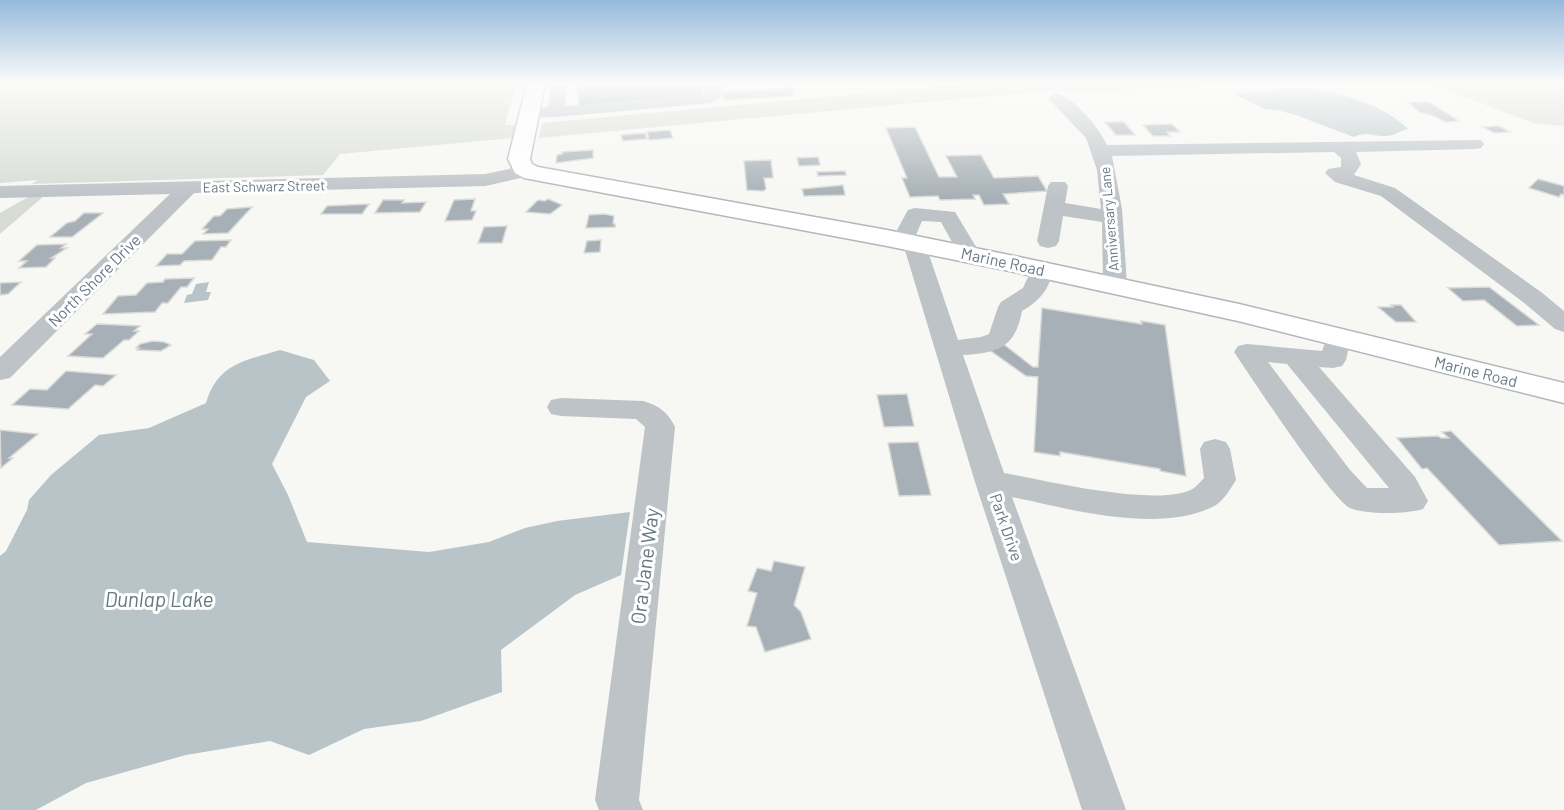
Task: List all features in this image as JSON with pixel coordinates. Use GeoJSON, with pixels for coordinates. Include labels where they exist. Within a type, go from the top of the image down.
{"type":"FeatureCollection","features":[{"type":"Feature","properties":{"kind":"main road"},"geometry":{"type":"LineString","coordinates":[[527,122],[519,159],[519,164],[527,171]]}},
{"type":"Feature","properties":{"kind":"main road","name":"Marine Road"},"geometry":{"type":"LineString","coordinates":[[527,171],[552,178],[908,242],[1115,285],[1564,393]]}},
{"type":"Feature","properties":{"kind":"street","name":"Anniversary Lane"},"geometry":{"type":"LineString","coordinates":[[1082,122],[1101,151],[1105,162],[1115,285]]}},
{"type":"Feature","properties":{"kind":"street"},"geometry":{"type":"LineString","coordinates":[[1101,151],[1475,144]]}},
{"type":"Feature","properties":{"kind":"street"},"geometry":{"type":"LineString","coordinates":[[1337,146],[1347,152],[1353,160],[1347,172],[1335,172],[1342,178],[1388,192],[1532,297],[1553,307],[1564,324]]}},
{"type":"Feature","properties":{"kind":"street","name":"East Schwarz Street"},"geometry":{"type":"LineString","coordinates":[[0,192],[485,180],[527,171]]}},
{"type":"Feature","properties":{"kind":"street"},"geometry":{"type":"LineString","coordinates":[[1048,241],[1058,186]]}},
{"type":"Feature","properties":{"kind":"street","name":"North Shore Drive"},"geometry":{"type":"LineString","coordinates":[[0,372],[188,188]]}},
{"type":"Feature","properties":{"kind":"street"},"geometry":{"type":"LineString","coordinates":[[1055,208],[1111,217]]}},
{"type":"Feature","properties":{"kind":"street","name":"Park Drive"},"geometry":{"type":"LineString","coordinates":[[908,242],[948,348],[991,482],[1104,810]]}},
{"type":"Feature","properties":{"kind":"street"},"geometry":{"type":"LineString","coordinates":[[948,348],[978,347],[1003,335],[1010,307],[1028,298],[1038,287],[1042,270]]}},
{"type":"Feature","properties":{"kind":"street"},"geometry":{"type":"LineString","coordinates":[[1294,356],[1404,485],[1412,501],[1359,499],[1339,478],[1247,352],[1294,356],[1333,360],[1338,337]]}},
{"type":"Feature","properties":{"kind":"street","name":"Ora Jane Way"},"geometry":{"type":"LineString","coordinates":[[561,407],[643,410],[657,420],[660,427],[616,800],[621,810]]}},
{"type":"Feature","properties":{"kind":"street"},"geometry":{"type":"LineString","coordinates":[[991,482],[1105,502],[1157,507],[1204,497],[1220,480],[1215,449]]}},
{"type":"Feature","properties":{"kind":"shaded area"},"geometry":{"type":"Polygon","coordinates":[[[0,122],[506,122],[505,125],[515,125],[513,138],[340,154],[323,175],[32,184],[38,180],[0,183],[0,122]]]}},
{"type":"Feature","properties":{"kind":"shaded area"},"geometry":{"type":"Polygon","coordinates":[[[555,122],[713,122],[539,138],[542,123],[555,122]]]}},
{"type":"Feature","properties":{"kind":"shaded area"},"geometry":{"type":"Polygon","coordinates":[[[1530,122],[1564,122],[1564,126],[1530,122]]]}},
{"type":"Feature","properties":{"kind":"shaded area"},"geometry":{"type":"Polygon","coordinates":[[[30,196],[44,196],[0,234],[0,213],[30,196]]]}},
{"type":"Feature","properties":{"kind":"water"},"geometry":{"type":"Polygon","coordinates":[[[1314,122],[1400,122],[1408,129],[1388,136],[1365,134],[1354,137],[1314,122]]]}},
{"type":"Feature","properties":{"kind":"water"},"geometry":{"type":"Polygon","coordinates":[[[209,282],[206,292],[211,292],[208,300],[184,303],[187,295],[192,294],[196,284],[209,282]]]}},
{"type":"Feature","properties":{"kind":"water","name":"Dunlap Lake"},"geometry":{"type":"Polygon","coordinates":[[[280,350],[314,360],[330,381],[306,397],[272,464],[288,495],[307,542],[429,552],[489,542],[525,528],[557,521],[630,512],[621,575],[575,595],[501,650],[502,692],[421,721],[364,729],[309,755],[270,741],[186,755],[86,783],[36,810],[0,810],[0,556],[6,551],[27,510],[29,500],[51,475],[99,435],[149,428],[206,403],[211,390],[225,372],[244,361],[280,350]]]}},
{"type":"Feature","properties":{"kind":"building"},"geometry":{"type":"Polygon","coordinates":[[[1105,122],[1124,122],[1135,135],[1116,135],[1105,122]]]}},
{"type":"Feature","properties":{"kind":"building"},"geometry":{"type":"Polygon","coordinates":[[[1172,124],[1180,132],[1167,132],[1170,136],[1153,136],[1143,125],[1172,124]]]}},
{"type":"Feature","properties":{"kind":"building"},"geometry":{"type":"Polygon","coordinates":[[[1499,126],[1510,132],[1494,133],[1483,127],[1499,126]]]}},
{"type":"Feature","properties":{"kind":"building"},"geometry":{"type":"Polygon","coordinates":[[[915,127],[939,177],[957,177],[946,156],[981,155],[994,178],[1038,176],[1047,191],[1003,194],[1009,204],[984,205],[979,195],[973,195],[975,199],[940,200],[938,196],[910,197],[902,178],[907,178],[886,128],[915,127]]]}},
{"type":"Feature","properties":{"kind":"building"},"geometry":{"type":"Polygon","coordinates":[[[670,130],[673,138],[649,140],[647,132],[670,130]]]}},
{"type":"Feature","properties":{"kind":"building"},"geometry":{"type":"Polygon","coordinates":[[[645,133],[647,139],[623,141],[621,135],[645,133]]]}},
{"type":"Feature","properties":{"kind":"building"},"geometry":{"type":"Polygon","coordinates":[[[593,150],[593,158],[556,163],[557,155],[562,152],[593,150]]]}},
{"type":"Feature","properties":{"kind":"building"},"geometry":{"type":"Polygon","coordinates":[[[818,157],[820,165],[799,166],[797,158],[818,157]]]}},
{"type":"Feature","properties":{"kind":"building"},"geometry":{"type":"Polygon","coordinates":[[[771,160],[773,178],[764,178],[766,189],[763,191],[747,190],[744,161],[771,160]]]}},
{"type":"Feature","properties":{"kind":"building"},"geometry":{"type":"Polygon","coordinates":[[[845,171],[846,175],[818,176],[817,172],[845,171]]]}},
{"type":"Feature","properties":{"kind":"building"},"geometry":{"type":"Polygon","coordinates":[[[1538,179],[1564,186],[1564,195],[1561,194],[1559,197],[1529,188],[1538,179]]]}},
{"type":"Feature","properties":{"kind":"building"},"geometry":{"type":"Polygon","coordinates":[[[843,185],[845,195],[804,196],[802,189],[843,185]]]}},
{"type":"Feature","properties":{"kind":"building"},"geometry":{"type":"Polygon","coordinates":[[[475,199],[471,211],[476,211],[472,220],[445,221],[454,200],[475,199]]]}},
{"type":"Feature","properties":{"kind":"building"},"geometry":{"type":"Polygon","coordinates":[[[548,199],[562,205],[550,214],[526,212],[538,200],[548,199]]]}},
{"type":"Feature","properties":{"kind":"building"},"geometry":{"type":"Polygon","coordinates":[[[383,200],[404,200],[402,203],[426,202],[420,212],[375,213],[383,200]]]}},
{"type":"Feature","properties":{"kind":"building"},"geometry":{"type":"Polygon","coordinates":[[[369,204],[362,214],[321,214],[327,206],[369,204]]]}},
{"type":"Feature","properties":{"kind":"building"},"geometry":{"type":"Polygon","coordinates":[[[252,207],[228,233],[203,234],[208,229],[202,229],[214,216],[220,216],[227,209],[252,207]]]}},
{"type":"Feature","properties":{"kind":"building"},"geometry":{"type":"Polygon","coordinates":[[[84,213],[103,213],[72,237],[50,237],[67,223],[75,221],[84,213]]]}},
{"type":"Feature","properties":{"kind":"building"},"geometry":{"type":"Polygon","coordinates":[[[589,215],[614,216],[615,227],[586,228],[589,215]]]}},
{"type":"Feature","properties":{"kind":"building"},"geometry":{"type":"Polygon","coordinates":[[[507,226],[502,243],[478,243],[484,227],[507,226]]]}},
{"type":"Feature","properties":{"kind":"building"},"geometry":{"type":"Polygon","coordinates":[[[231,240],[226,247],[221,247],[212,260],[184,261],[180,265],[156,266],[167,254],[182,254],[195,241],[231,240]]]}},
{"type":"Feature","properties":{"kind":"building"},"geometry":{"type":"Polygon","coordinates":[[[601,240],[600,252],[584,253],[587,241],[601,240]]]}},
{"type":"Feature","properties":{"kind":"building"},"geometry":{"type":"Polygon","coordinates":[[[66,244],[61,248],[67,248],[51,258],[55,258],[46,267],[19,268],[27,261],[19,261],[37,245],[66,244]]]}},
{"type":"Feature","properties":{"kind":"building"},"geometry":{"type":"Polygon","coordinates":[[[194,278],[187,287],[181,287],[168,303],[162,303],[155,312],[103,314],[118,296],[136,295],[147,283],[163,282],[165,279],[194,278]]]}},
{"type":"Feature","properties":{"kind":"building"},"geometry":{"type":"Polygon","coordinates":[[[21,282],[8,294],[0,295],[0,283],[21,282]]]}},
{"type":"Feature","properties":{"kind":"building"},"geometry":{"type":"Polygon","coordinates":[[[1489,287],[1539,325],[1517,326],[1484,300],[1463,301],[1448,288],[1489,287]]]}},
{"type":"Feature","properties":{"kind":"building"},"geometry":{"type":"Polygon","coordinates":[[[1391,305],[1401,305],[1416,322],[1396,322],[1378,307],[1393,307],[1391,305]]]}},
{"type":"Feature","properties":{"kind":"building"},"geometry":{"type":"Polygon","coordinates":[[[1042,308],[1142,324],[1141,321],[1165,325],[1186,476],[1160,471],[1160,469],[1060,452],[1060,456],[1034,452],[1038,377],[1026,376],[988,349],[1002,343],[1033,367],[1038,367],[1042,308]]]}},
{"type":"Feature","properties":{"kind":"building"},"geometry":{"type":"Polygon","coordinates":[[[97,324],[140,326],[134,331],[139,331],[129,340],[124,340],[103,358],[68,356],[92,334],[85,334],[97,324]]]}},
{"type":"Feature","properties":{"kind":"building"},"geometry":{"type":"Polygon","coordinates":[[[153,341],[171,345],[161,351],[137,350],[139,348],[136,348],[140,344],[153,341]]]}},
{"type":"Feature","properties":{"kind":"building"},"geometry":{"type":"Polygon","coordinates":[[[66,371],[116,375],[103,386],[95,385],[68,409],[12,405],[30,389],[47,390],[66,371]]]}},
{"type":"Feature","properties":{"kind":"building"},"geometry":{"type":"Polygon","coordinates":[[[907,394],[914,426],[884,427],[877,395],[907,394]]]}},
{"type":"Feature","properties":{"kind":"building"},"geometry":{"type":"Polygon","coordinates":[[[0,430],[38,434],[9,458],[13,458],[1,468],[0,430]]]}},
{"type":"Feature","properties":{"kind":"building"},"geometry":{"type":"Polygon","coordinates":[[[1451,431],[1562,541],[1499,545],[1427,468],[1422,469],[1397,438],[1438,436],[1449,438],[1442,432],[1451,431]]]}},
{"type":"Feature","properties":{"kind":"building"},"geometry":{"type":"Polygon","coordinates":[[[918,442],[931,495],[899,496],[888,443],[918,442]]]}},
{"type":"Feature","properties":{"kind":"building"},"geometry":{"type":"Polygon","coordinates":[[[774,561],[805,567],[794,605],[801,612],[811,639],[765,652],[756,627],[747,626],[757,593],[748,591],[757,568],[771,571],[774,561]]]}}]}
